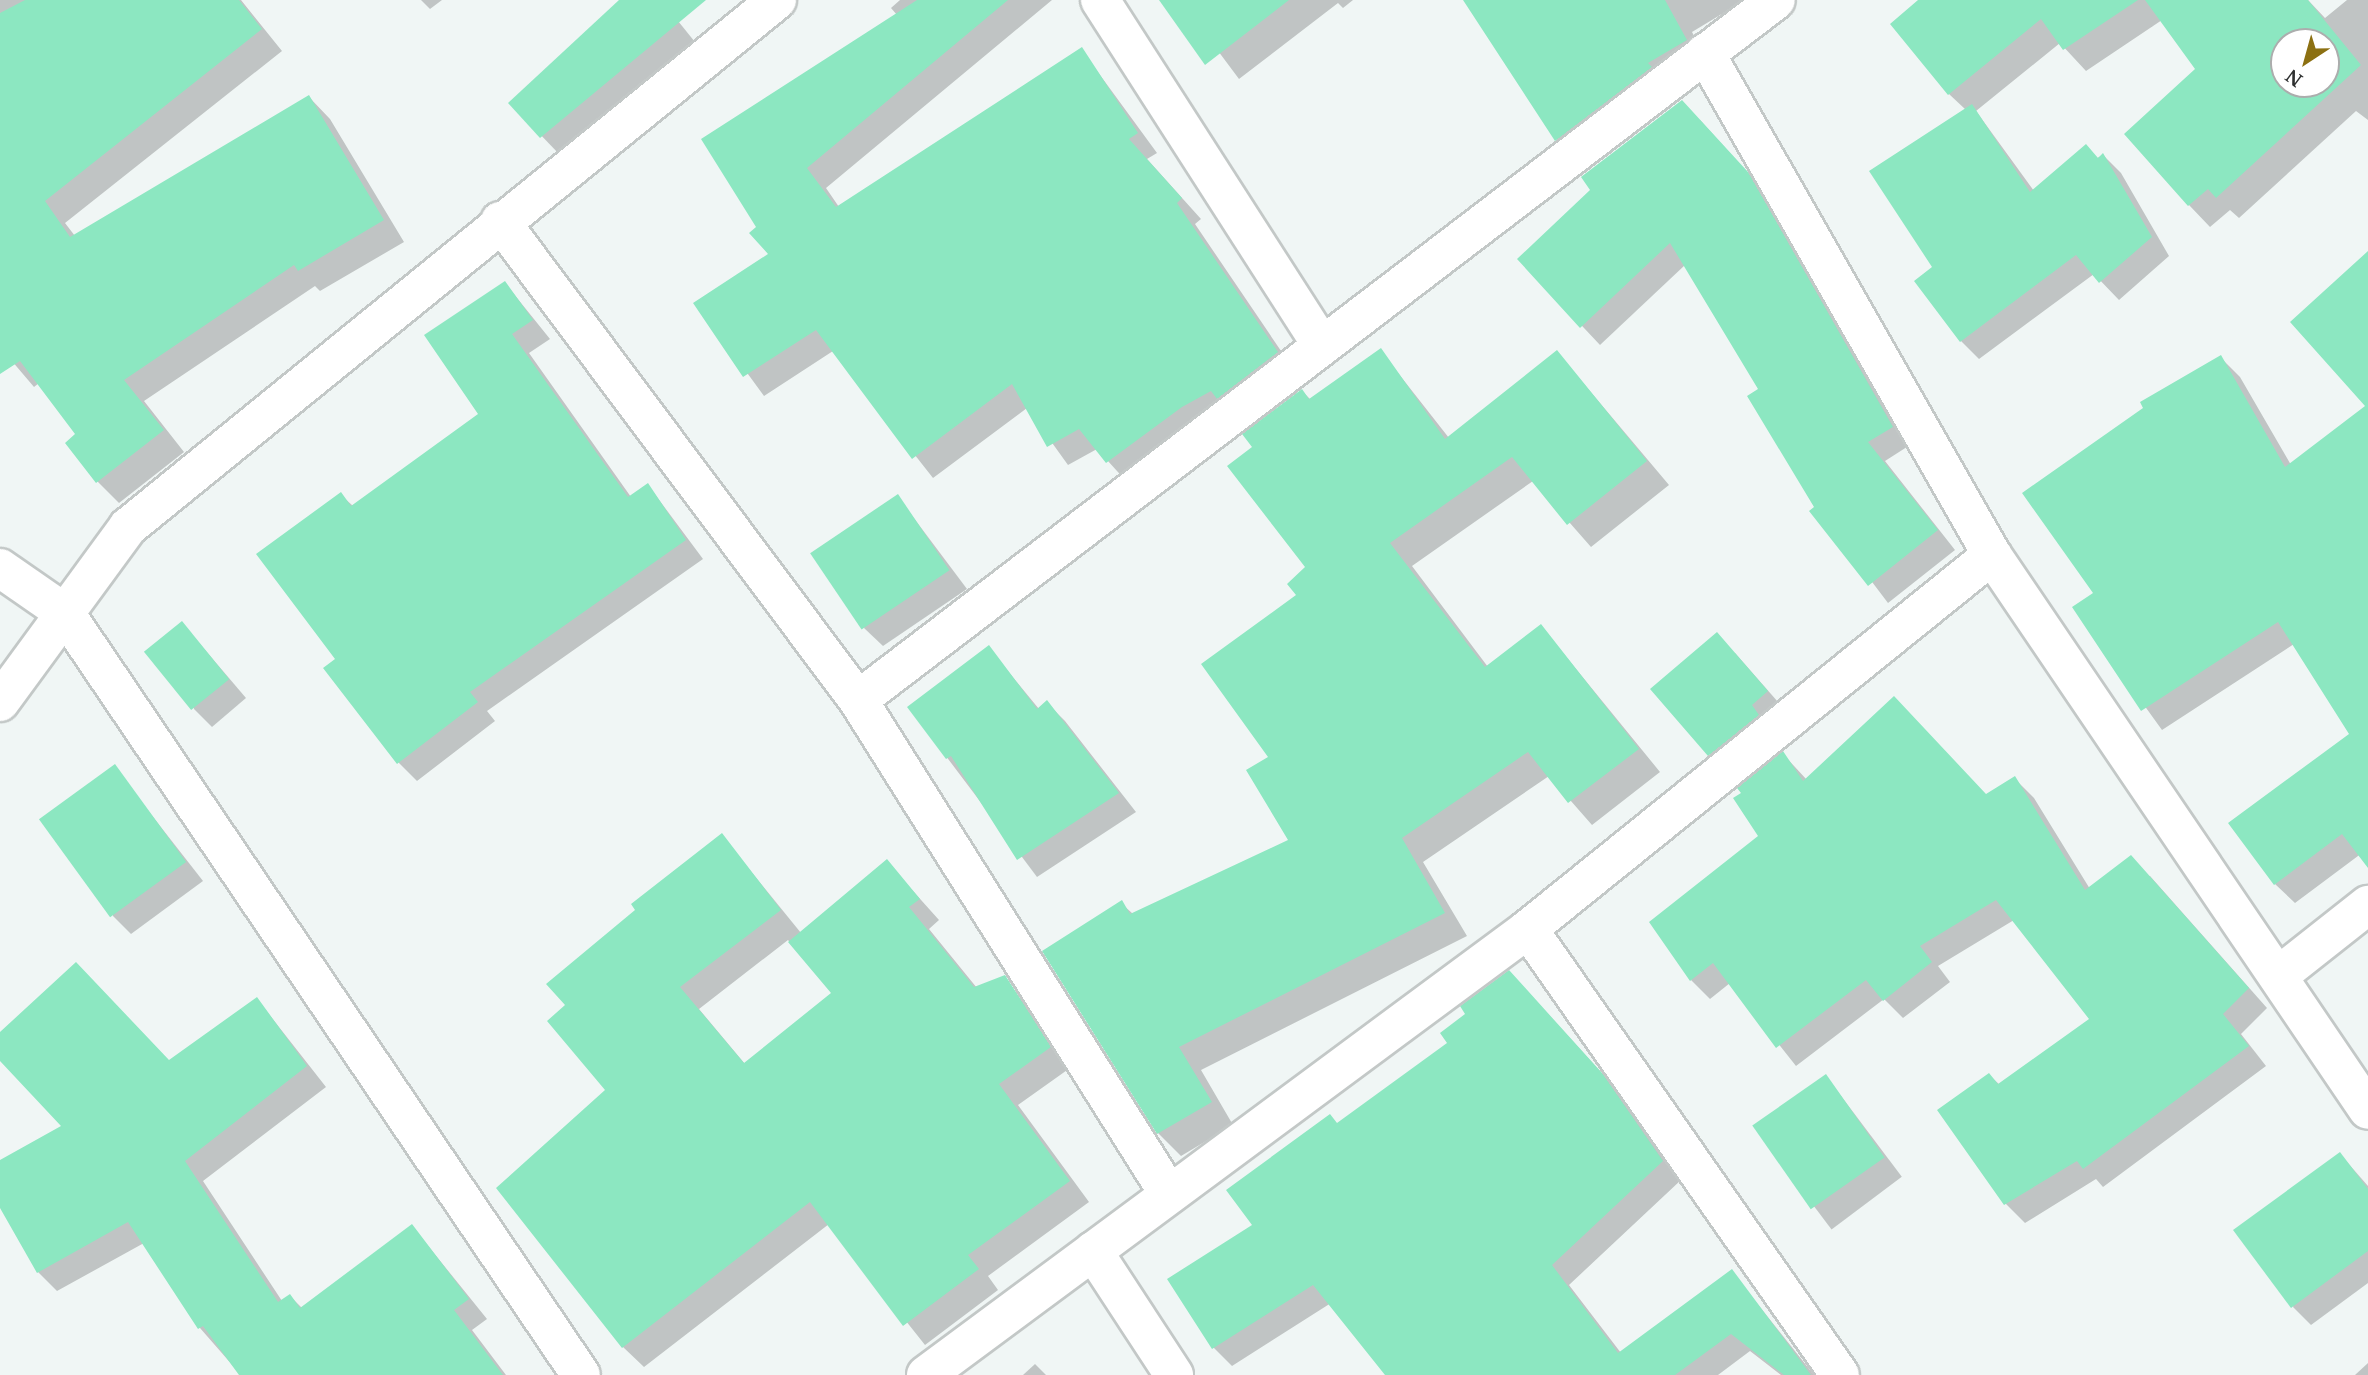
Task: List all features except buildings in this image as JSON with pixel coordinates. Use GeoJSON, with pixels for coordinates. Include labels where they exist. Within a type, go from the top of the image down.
{"type":"FeatureCollection","features":[{"type":"Feature","properties":{"kind":"street"},"geometry":{"type":"LineString","coordinates":[[0,702],[128,527],[500,221],[777,0]]}},
{"type":"Feature","properties":{"kind":"street"},"geometry":{"type":"LineString","coordinates":[[1100,0],[1322,346]]}},
{"type":"Feature","properties":{"kind":"street"},"geometry":{"type":"LineString","coordinates":[[858,700],[1776,0]]}},
{"type":"Feature","properties":{"kind":"street"},"geometry":{"type":"LineString","coordinates":[[1705,53],[1992,555],[2368,1110]]}},
{"type":"Feature","properties":{"kind":"street"},"geometry":{"type":"LineString","coordinates":[[500,221],[858,700],[1169,1194]]}},
{"type":"Feature","properties":{"kind":"street"},"geometry":{"type":"LineString","coordinates":[[926,1375],[1528,929],[1992,555]]}},
{"type":"Feature","properties":{"kind":"street"},"geometry":{"type":"LineString","coordinates":[[0,568],[65,613],[581,1375]]}},
{"type":"Feature","properties":{"kind":"street"},"geometry":{"type":"LineString","coordinates":[[2278,976],[2368,905]]}},
{"type":"Feature","properties":{"kind":"street"},"geometry":{"type":"LineString","coordinates":[[1528,929],[1840,1375]]}},
{"type":"Feature","properties":{"kind":"street"},"geometry":{"type":"LineString","coordinates":[[1093,1251],[1174,1375]]}}]}
